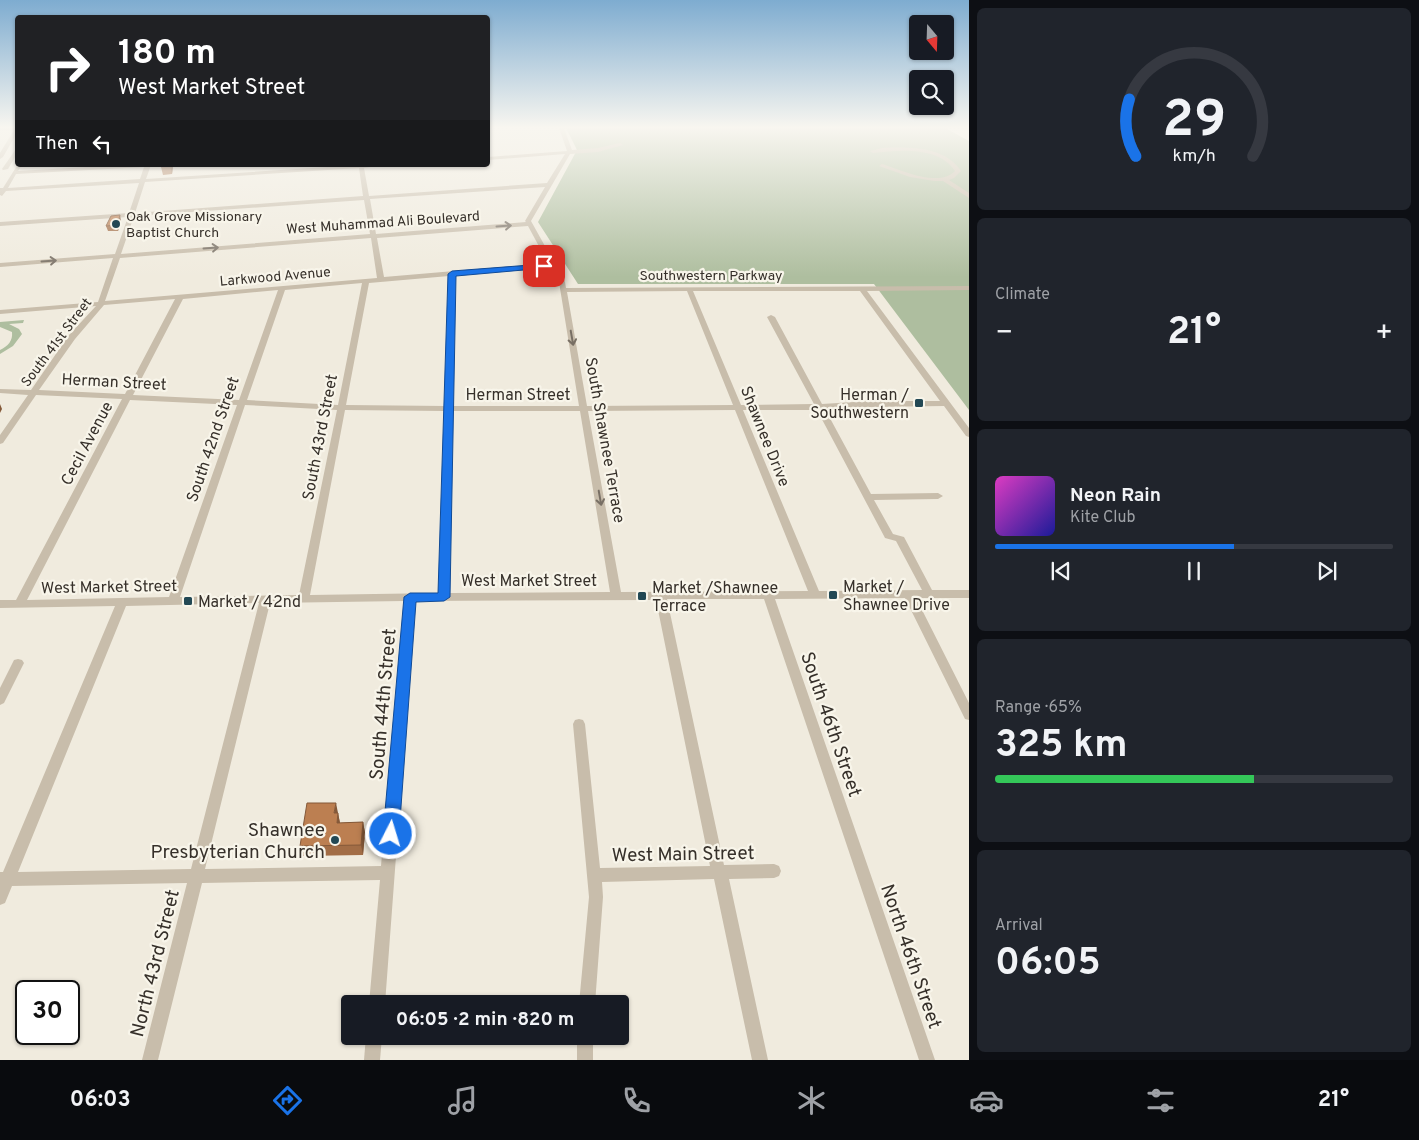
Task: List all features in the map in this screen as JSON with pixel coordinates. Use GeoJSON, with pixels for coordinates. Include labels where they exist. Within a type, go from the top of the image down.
{"type":"FeatureCollection","features":[{"type":"Feature","properties":{"kind":"street"},"geometry":{"type":"LineString","coordinates":[[0,197],[11,177]]}},
{"type":"Feature","properties":{"kind":"street"},"geometry":{"type":"LineString","coordinates":[[51,187],[55,177]]}},
{"type":"Feature","properties":{"kind":"street","name":"South 41st Street"},"geometry":{"type":"LineString","coordinates":[[0,441],[72,337],[94,315],[101,304],[144,177]]}},
{"type":"Feature","properties":{"kind":"street"},"geometry":{"type":"LineString","coordinates":[[3,190],[197,177]]}},
{"type":"Feature","properties":{"kind":"street"},"geometry":{"type":"LineString","coordinates":[[363,177],[381,280]]}},
{"type":"Feature","properties":{"kind":"street"},"geometry":{"type":"LineString","coordinates":[[554,177],[529,217],[529,224],[562,282],[563,290]]}},
{"type":"Feature","properties":{"kind":"street"},"geometry":{"type":"LineString","coordinates":[[921,177],[945,180],[969,196]]}},
{"type":"Feature","properties":{"kind":"street"},"geometry":{"type":"LineString","coordinates":[[945,180],[951,177]]}},
{"type":"Feature","properties":{"kind":"street"},"geometry":{"type":"LineString","coordinates":[[0,224],[549,185]]}},
{"type":"Feature","properties":{"kind":"street","name":"West Muhammad Ali Boulevard"},"geometry":{"type":"LineString","coordinates":[[0,265],[529,224]]}},
{"type":"Feature","properties":{"kind":"street","name":"Larkwood Avenue"},"geometry":{"type":"LineString","coordinates":[[0,312],[552,265]]}},
{"type":"Feature","properties":{"kind":"street"},"geometry":{"type":"LineString","coordinates":[[444,597],[452,274]]}},
{"type":"Feature","properties":{"kind":"street","name":"South 43rd Street"},"geometry":{"type":"LineString","coordinates":[[304,599],[366,282]]}},
{"type":"Feature","properties":{"kind":"street","name":"South 42nd Street"},"geometry":{"type":"LineString","coordinates":[[174,601],[282,288]]}},
{"type":"Feature","properties":{"kind":"street"},"geometry":{"type":"LineString","coordinates":[[862,288],[969,434]]}},
{"type":"Feature","properties":{"kind":"street","name":"Southwestern Parkway"},"geometry":{"type":"LineString","coordinates":[[563,290],[969,288]]}},
{"type":"Feature","properties":{"kind":"street","name":"Shawnee Drive"},"geometry":{"type":"LineString","coordinates":[[689,289],[815,595]]}},
{"type":"Feature","properties":{"kind":"street","name":"South Shawnee Terrace"},"geometry":{"type":"LineString","coordinates":[[563,290],[616,596]]}},
{"type":"Feature","properties":{"kind":"street","name":"Cecil Avenue"},"geometry":{"type":"LineString","coordinates":[[18,604],[180,297]]}},
{"type":"Feature","properties":{"kind":"street"},"geometry":{"type":"LineString","coordinates":[[771,318],[889,536],[900,539],[929,594]]}},
{"type":"Feature","properties":{"kind":"street","name":"Herman Street"},"geometry":{"type":"LineString","coordinates":[[0,391],[341,407],[450,410],[820,407],[946,403]]}},
{"type":"Feature","properties":{"kind":"street"},"geometry":{"type":"LineString","coordinates":[[868,497],[938,496]]}},
{"type":"Feature","properties":{"kind":"street"},"geometry":{"type":"LineString","coordinates":[[908,594],[969,715]]}},
{"type":"Feature","properties":{"kind":"street","name":"West Market Street"},"geometry":{"type":"LineString","coordinates":[[0,604],[410,597],[969,594]]}},
{"type":"Feature","properties":{"kind":"street","name":"South 46th Street"},"geometry":{"type":"LineString","coordinates":[[768,595],[860,865]]}},
{"type":"Feature","properties":{"kind":"street"},"geometry":{"type":"LineString","coordinates":[[661,596],[760,1060]]}},
{"type":"Feature","properties":{"kind":"street","name":"South 44th Street"},"geometry":{"type":"LineString","coordinates":[[378,995],[410,597]]}},
{"type":"Feature","properties":{"kind":"street"},"geometry":{"type":"LineString","coordinates":[[196,876],[266,599]]}},
{"type":"Feature","properties":{"kind":"street"},"geometry":{"type":"LineString","coordinates":[[0,898],[4,879],[122,602]]}},
{"type":"Feature","properties":{"kind":"street"},"geometry":{"type":"LineString","coordinates":[[0,700],[18,662]]}},
{"type":"Feature","properties":{"kind":"street"},"geometry":{"type":"LineString","coordinates":[[578,724],[596,897],[588,995]]}},
{"type":"Feature","properties":{"kind":"street","name":"North 46th Street"},"geometry":{"type":"LineString","coordinates":[[860,865],[927,1060]]}},
{"type":"Feature","properties":{"kind":"street","name":"West Main Street"},"geometry":{"type":"LineString","coordinates":[[594,875],[774,871]]}},
{"type":"Feature","properties":{"kind":"street"},"geometry":{"type":"LineString","coordinates":[[4,879],[388,873]]}},
{"type":"Feature","properties":{"kind":"street","name":"North 43rd Street"},"geometry":{"type":"LineString","coordinates":[[150,1060],[196,876]]}},
{"type":"Feature","properties":{"kind":"street"},"geometry":{"type":"LineString","coordinates":[[372,1060],[373,1045]]}},
{"type":"Feature","properties":{"kind":"street"},"geometry":{"type":"LineString","coordinates":[[585,1045],[585,1060]]}},
{"type":"Feature","properties":{"kind":"green space"},"geometry":{"type":"Polygon","coordinates":[[[562,177],[969,177],[969,410],[874,284],[578,284],[538,222],[562,177]]]}},
{"type":"Feature","properties":{"kind":"green space"},"geometry":{"type":"Polygon","coordinates":[[[24,320],[23,323],[9,324],[19,329],[22,334],[13,346],[0,354],[0,350],[12,338],[12,332],[0,327],[0,322],[24,320]]]}},
{"type":"Feature","properties":{"kind":"building"},"geometry":{"type":"Polygon","coordinates":[[[120,215],[117,225],[106,226],[111,216],[120,215]]]}},
{"type":"Feature","properties":{"kind":"building","name":"Shawnee Presbyterian Church"},"geometry":{"type":"Polygon","coordinates":[[[307,803],[336,803],[334,813],[338,813],[337,823],[363,822],[361,845],[300,846],[307,803]]]}},
{"type":"Feature","properties":{"kind":"place","name":"Oak Grove Missionary Baptist Church"},"geometry":{"type":"Point","coordinates":[116,224]}},
{"type":"Feature","properties":{"kind":"place","name":"Herman / Southwestern"},"geometry":{"type":"Point","coordinates":[919,403]}},
{"type":"Feature","properties":{"kind":"place","name":"Market / Shawnee Drive"},"geometry":{"type":"Point","coordinates":[833,595]}},
{"type":"Feature","properties":{"kind":"place","name":"Market /Shawnee Terrace"},"geometry":{"type":"Point","coordinates":[642,596]}},
{"type":"Feature","properties":{"kind":"place","name":"Market / 42nd"},"geometry":{"type":"Point","coordinates":[188,601]}},
{"type":"Feature","properties":{"kind":"place","name":"Shawnee Presbyterian Church"},"geometry":{"type":"Point","coordinates":[335,840]}},
{"type":"Feature","properties":{"kind":"route"},"geometry":{"type":"LineString","coordinates":[[391,834],[410,597],[444,597],[452,274],[544,266]]}}]}
